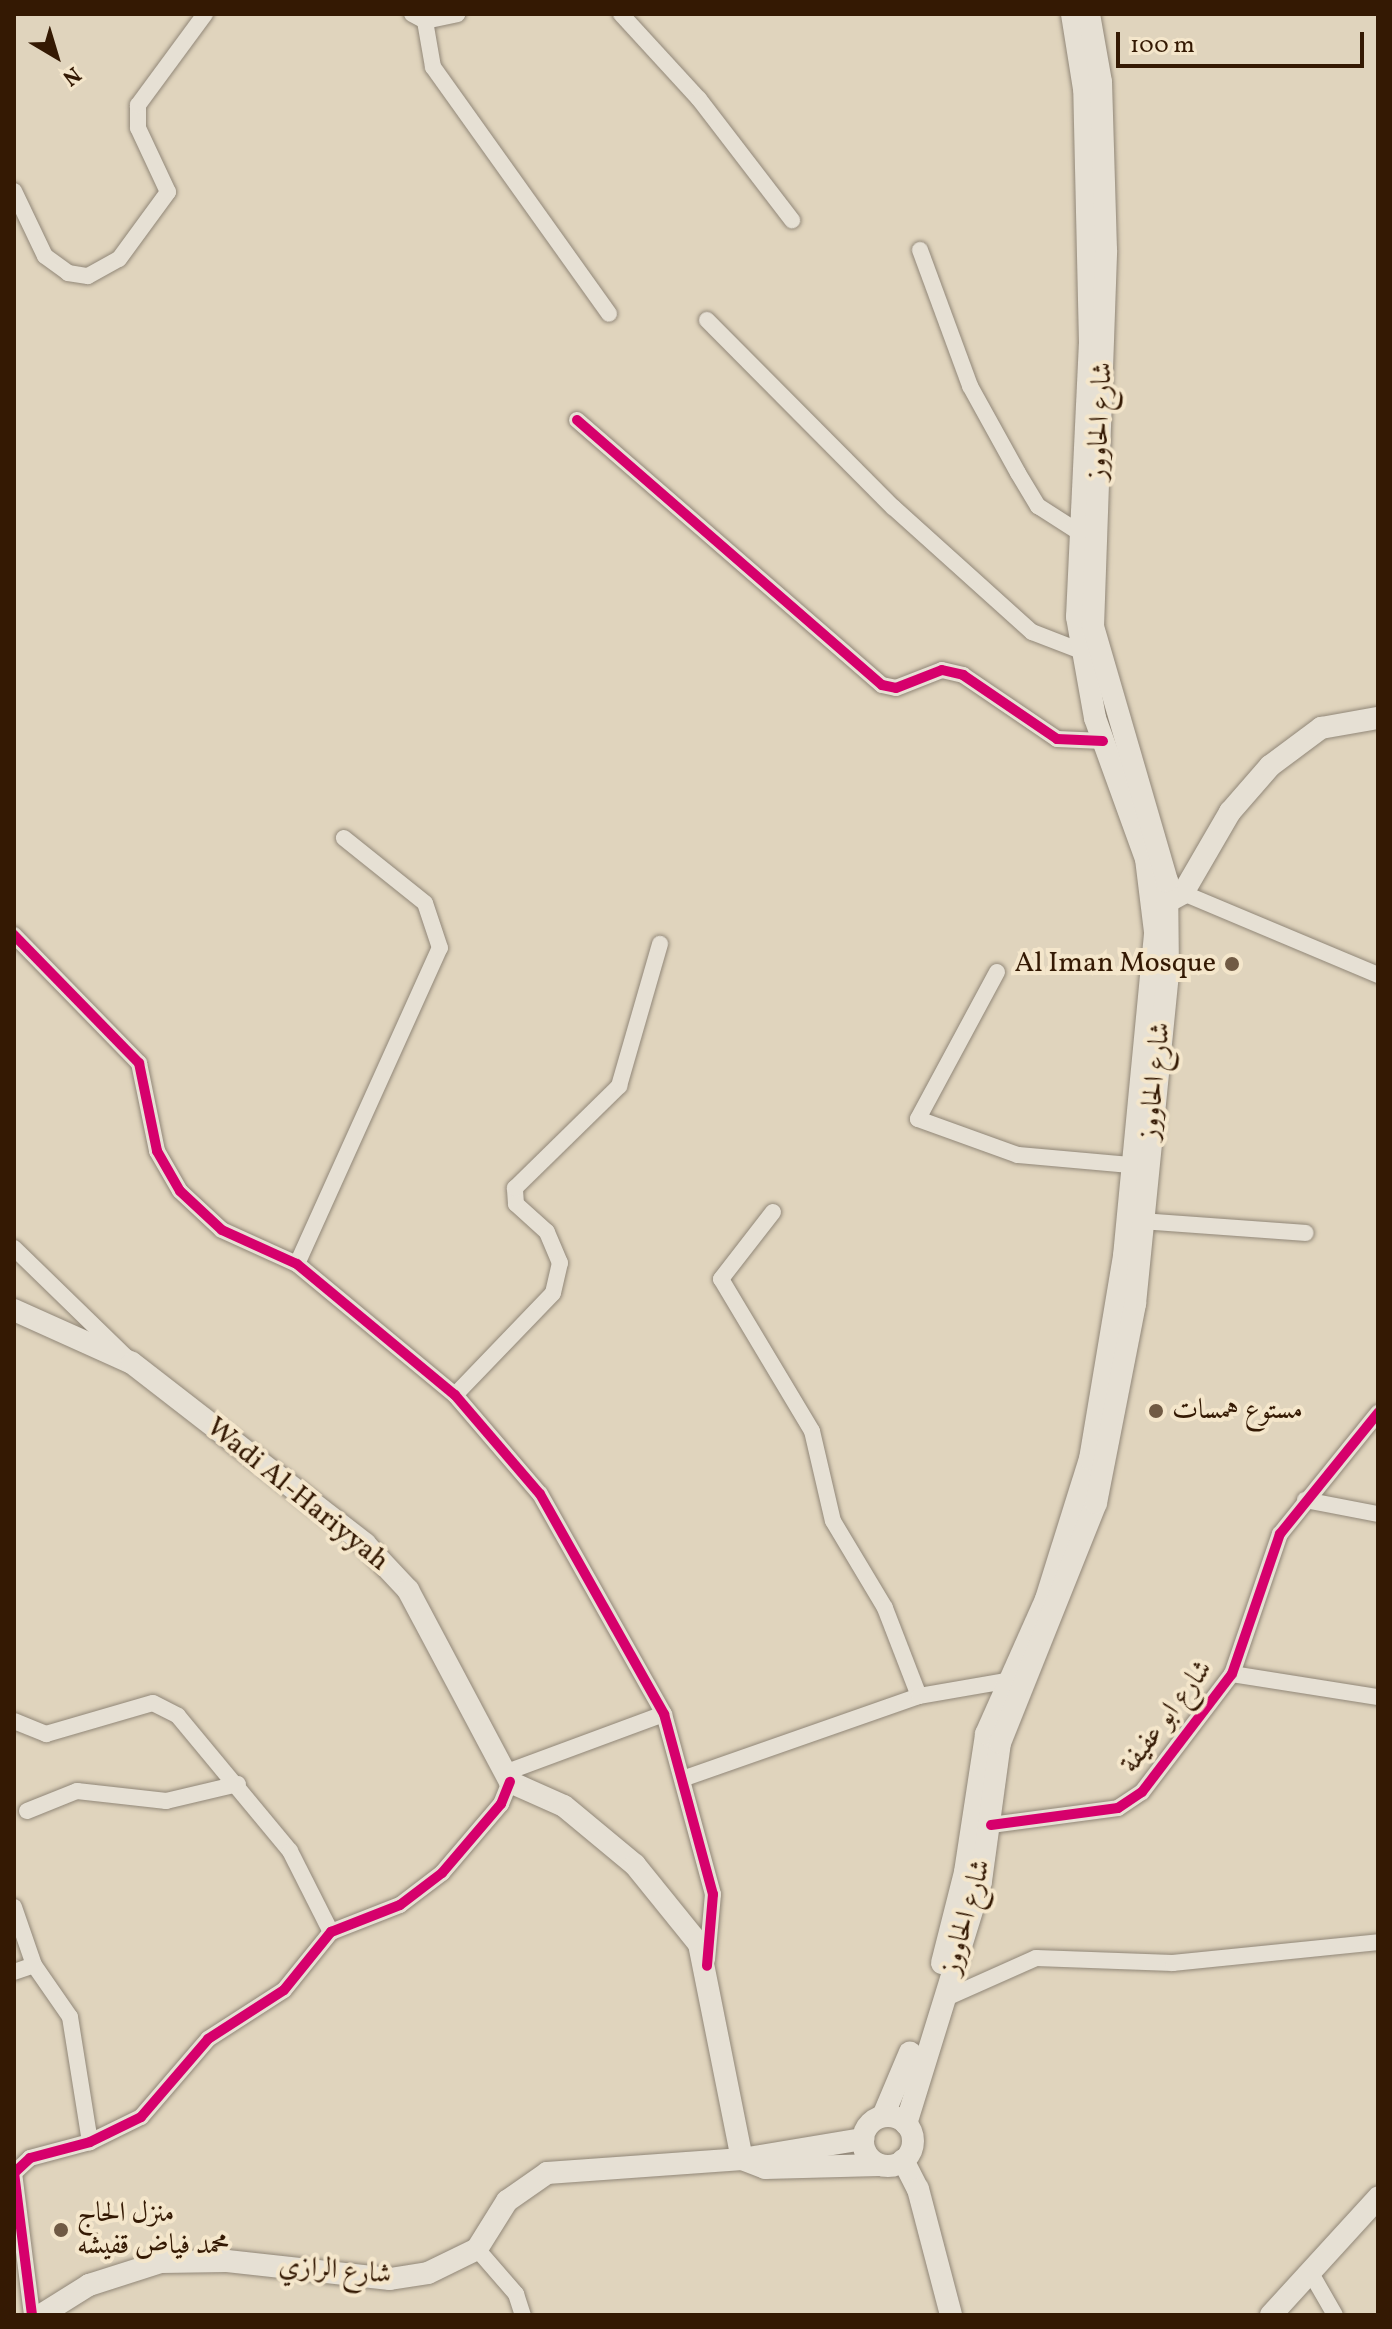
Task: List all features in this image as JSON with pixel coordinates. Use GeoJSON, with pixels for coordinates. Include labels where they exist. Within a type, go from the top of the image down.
{"type":"FeatureCollection","features":[{"type":"Feature","properties":{"kind":"main road"},"geometry":{"type":"LineString","coordinates":[[1072,14],[1084,89],[1090,344],[1080,533],[1081,651],[1103,741],[1146,859],[1169,901]]}},
{"type":"Feature","properties":{"kind":"main road","name":"شارع الحاووز"},"geometry":{"type":"LineString","coordinates":[[906,2124],[991,1825],[1008,1718],[1052,1625],[1096,1503],[1135,1304],[1169,901],[1093,627],[1105,221],[1101,82],[1089,14]]}},
{"type":"Feature","properties":{"kind":"main road"},"geometry":{"type":"LineString","coordinates":[[477,2249],[507,2201],[547,2173],[742,2159],[863,2139],[883,2116],[942,1963],[986,1734],[1006,1681],[1046,1599],[1090,1459],[1169,901],[1230,812],[1270,766],[1321,728],[1378,718]]}},
{"type":"Feature","properties":{"kind":"main road","name":"Wadi Al-Hariyyah"},"geometry":{"type":"LineString","coordinates":[[14,1310],[132,1363],[365,1544],[408,1590],[508,1777]]}},
{"type":"Feature","properties":{"kind":"main road"},"geometry":{"type":"LineString","coordinates":[[508,1777],[564,1806],[635,1865],[687,1926],[707,1966],[742,2159]]}},
{"type":"Feature","properties":{"kind":"main road"},"geometry":{"type":"LineString","coordinates":[[742,2159],[765,2168],[879,2165],[903,2160],[912,2147],[906,2124],[883,2116]]}},
{"type":"Feature","properties":{"kind":"main road"},"geometry":{"type":"LineString","coordinates":[[863,2139],[879,2165]]}},
{"type":"Feature","properties":{"kind":"main road"},"geometry":{"type":"LineString","coordinates":[[903,2160],[918,2189],[951,2315]]}},
{"type":"Feature","properties":{"kind":"main road"},"geometry":{"type":"LineString","coordinates":[[1271,2315],[1312,2275],[1378,2198]]}},
{"type":"Feature","properties":{"kind":"main road","name":"شارع الرازي"},"geometry":{"type":"LineString","coordinates":[[41,2315],[89,2285],[161,2262],[227,2261],[390,2279],[449,2266],[477,2249]]}},
{"type":"Feature","properties":{"kind":"street"},"geometry":{"type":"LineString","coordinates":[[14,191],[45,256],[68,273],[88,276],[119,259],[168,192],[138,128],[138,105],[205,14]]}},
{"type":"Feature","properties":{"kind":"street"},"geometry":{"type":"LineString","coordinates":[[457,14],[418,17],[433,67],[609,314]]}},
{"type":"Feature","properties":{"kind":"street"},"geometry":{"type":"LineString","coordinates":[[621,14],[699,99],[792,220]]}},
{"type":"Feature","properties":{"kind":"street"},"geometry":{"type":"LineString","coordinates":[[920,250],[970,386],[1018,473],[1038,506],[1080,533]]}},
{"type":"Feature","properties":{"kind":"street"},"geometry":{"type":"LineString","coordinates":[[707,320],[893,507],[1032,632],[1081,651]]}},
{"type":"Feature","properties":{"kind":"street"},"geometry":{"type":"LineString","coordinates":[[577,420],[882,685],[896,688],[953,673],[1057,739],[1103,741]]}},
{"type":"Feature","properties":{"kind":"street"},"geometry":{"type":"LineString","coordinates":[[297,1264],[440,948],[425,903],[344,838]]}},
{"type":"Feature","properties":{"kind":"street"},"geometry":{"type":"LineString","coordinates":[[1169,901],[1378,975]]}},
{"type":"Feature","properties":{"kind":"street"},"geometry":{"type":"LineString","coordinates":[[14,935],[139,1063],[157,1151],[180,1191],[222,1230],[297,1264],[455,1395],[540,1494],[664,1714],[685,1778],[713,1894],[707,1966]]}},
{"type":"Feature","properties":{"kind":"street"},"geometry":{"type":"LineString","coordinates":[[455,1395],[553,1293],[560,1263],[547,1232],[516,1204],[515,1188],[619,1086],[660,944]]}},
{"type":"Feature","properties":{"kind":"street"},"geometry":{"type":"LineString","coordinates":[[997,972],[918,1119],[1018,1155],[1131,1165]]}},
{"type":"Feature","properties":{"kind":"street"},"geometry":{"type":"LineString","coordinates":[[773,1212],[721,1279],[812,1431],[833,1521],[885,1608],[919,1696]]}},
{"type":"Feature","properties":{"kind":"street"},"geometry":{"type":"LineString","coordinates":[[1142,1221],[1306,1233]]}},
{"type":"Feature","properties":{"kind":"street"},"geometry":{"type":"LineString","coordinates":[[14,1248],[132,1363]]}},
{"type":"Feature","properties":{"kind":"street","name":"شارع ابو عفيفة"},"geometry":{"type":"LineString","coordinates":[[991,1825],[1127,1805],[1232,1674],[1280,1534],[1378,1413]]}},
{"type":"Feature","properties":{"kind":"street"},"geometry":{"type":"LineString","coordinates":[[1305,1500],[1378,1514]]}},
{"type":"Feature","properties":{"kind":"street"},"geometry":{"type":"LineString","coordinates":[[1232,1674],[1378,1697]]}},
{"type":"Feature","properties":{"kind":"street"},"geometry":{"type":"LineString","coordinates":[[685,1778],[919,1696],[1006,1681]]}},
{"type":"Feature","properties":{"kind":"street"},"geometry":{"type":"LineString","coordinates":[[14,1721],[46,1734],[153,1703],[178,1716],[238,1784],[290,1851],[331,1932]]}},
{"type":"Feature","properties":{"kind":"street"},"geometry":{"type":"LineString","coordinates":[[32,2315],[14,2173],[30,2158],[90,2142],[141,2117],[208,2039],[284,1990],[331,1932],[400,1905],[442,1873],[501,1804],[508,1777],[664,1714]]}},
{"type":"Feature","properties":{"kind":"street"},"geometry":{"type":"LineString","coordinates":[[27,1811],[77,1791],[166,1801],[238,1784]]}},
{"type":"Feature","properties":{"kind":"street"},"geometry":{"type":"LineString","coordinates":[[14,1907],[34,1965],[70,2017],[90,2142]]}},
{"type":"Feature","properties":{"kind":"street"},"geometry":{"type":"LineString","coordinates":[[944,1999],[1036,1958],[1173,1963],[1378,1942]]}},
{"type":"Feature","properties":{"kind":"street"},"geometry":{"type":"LineString","coordinates":[[14,1972],[34,1965]]}},
{"type":"Feature","properties":{"kind":"street"},"geometry":{"type":"LineString","coordinates":[[477,2249],[516,2294],[523,2315]]}},
{"type":"Feature","properties":{"kind":"street"},"geometry":{"type":"LineString","coordinates":[[1312,2275],[1335,2315]]}},
{"type":"Feature","properties":{"kind":"cycle path"},"geometry":{"type":"LineString","coordinates":[[577,420],[882,685],[896,688],[942,670],[963,675],[1057,739],[1103,741]]}},
{"type":"Feature","properties":{"kind":"cycle path"},"geometry":{"type":"LineString","coordinates":[[14,935],[139,1063],[157,1151],[180,1191],[222,1230],[297,1264],[455,1395],[540,1494],[664,1714],[713,1894],[707,1966]]}},
{"type":"Feature","properties":{"kind":"cycle path"},"geometry":{"type":"LineString","coordinates":[[991,1825],[1118,1808],[1142,1792],[1232,1674],[1280,1534],[1378,1413]]}},
{"type":"Feature","properties":{"kind":"cycle path"},"geometry":{"type":"LineString","coordinates":[[32,2315],[14,2173],[30,2158],[90,2142],[141,2117],[208,2039],[284,1990],[331,1932],[400,1905],[442,1873],[501,1804],[510,1782]]}},
{"type":"Feature","properties":{"kind":"place","name":"Al Iman Mosque"},"geometry":{"type":"Point","coordinates":[1232,964]}},
{"type":"Feature","properties":{"kind":"place","name":"مستوع همسات"},"geometry":{"type":"Point","coordinates":[1156,1411]}},
{"type":"Feature","properties":{"kind":"place","name":"منزل الحاج محمد فياض قفيشه"},"geometry":{"type":"Point","coordinates":[61,2230]}}]}
